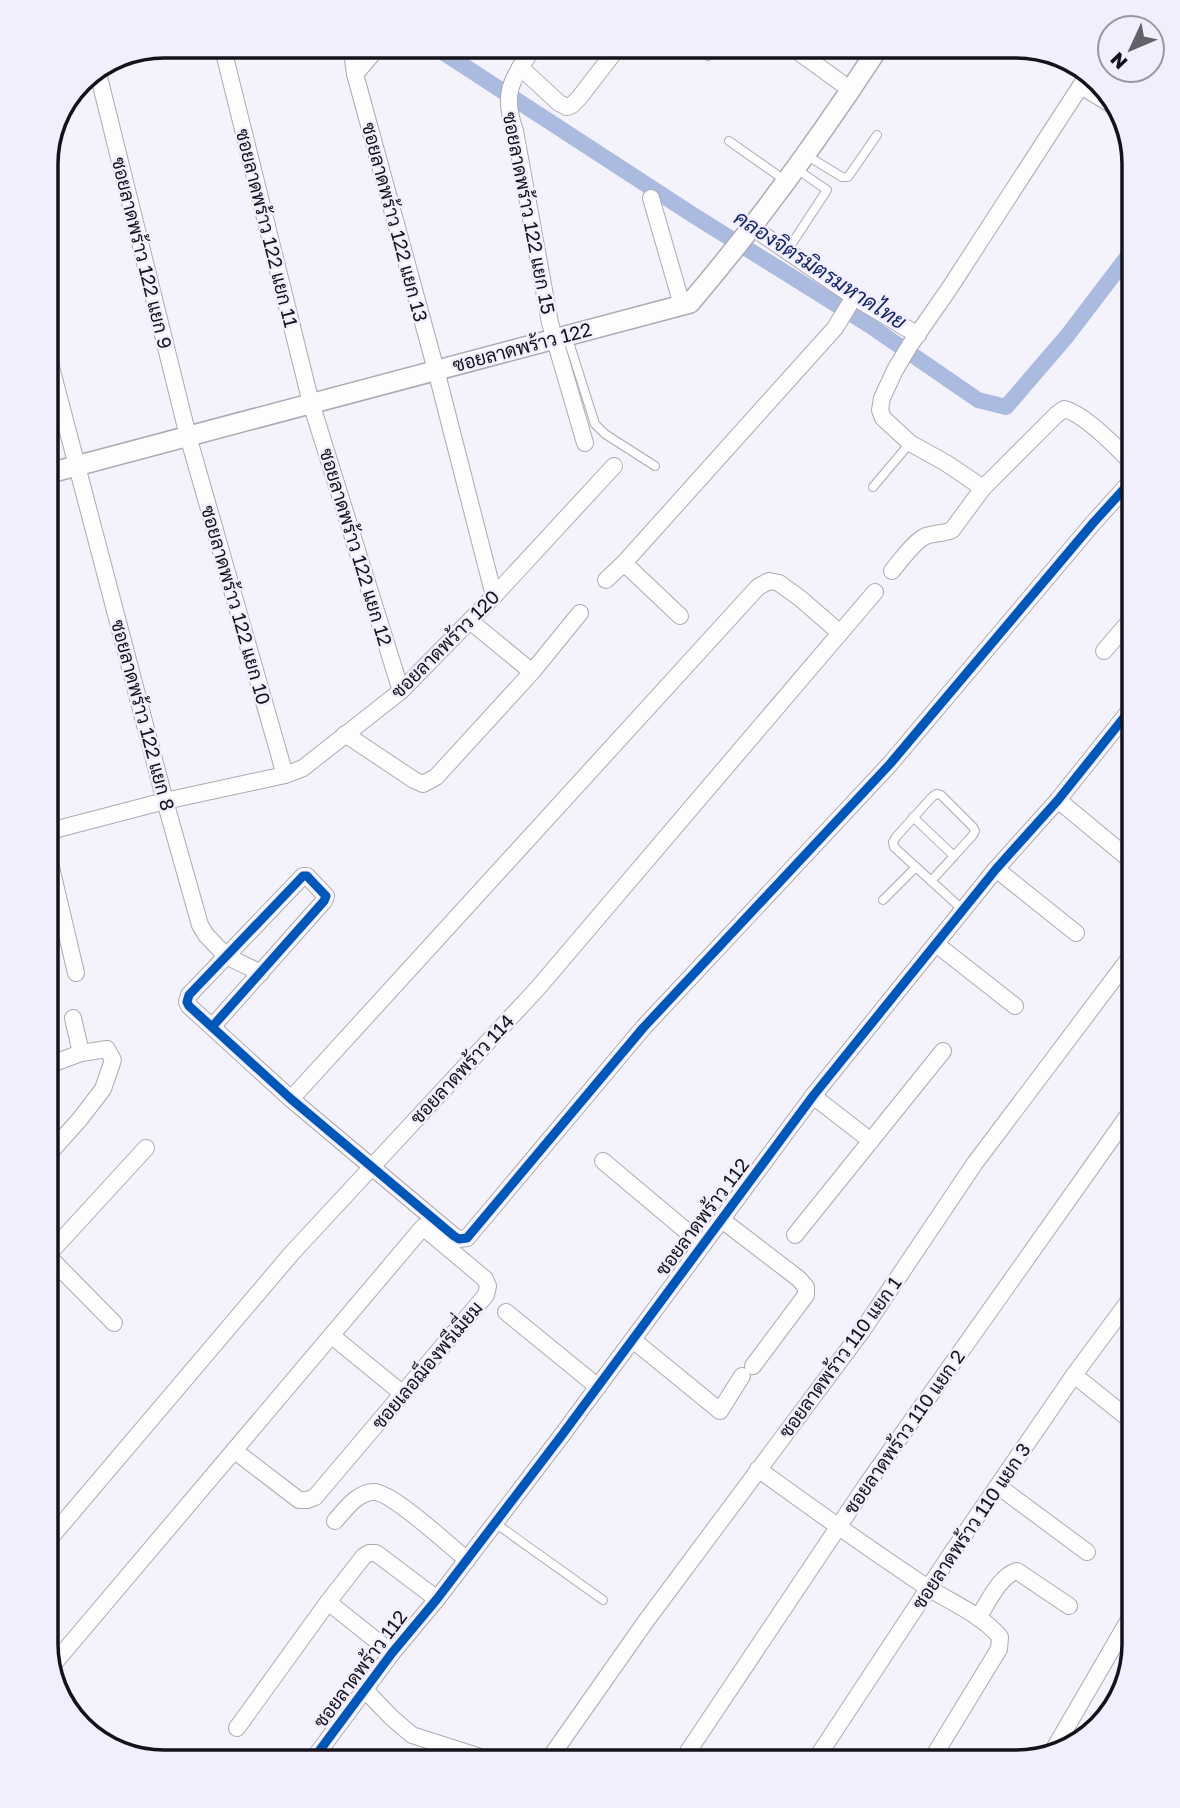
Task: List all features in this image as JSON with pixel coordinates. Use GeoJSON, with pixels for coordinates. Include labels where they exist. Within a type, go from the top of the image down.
{"type":"FeatureCollection","features":[{"type":"Feature","properties":{"kind":"street","name":"ซอยลาดพร้าว 122 แยก 11"},"geometry":{"type":"LineString","coordinates":[[225,58],[311,404]]}},
{"type":"Feature","properties":{"kind":"street","name":"ซอยลาดพร้าว 122 แยก 13"},"geometry":{"type":"LineString","coordinates":[[353,58],[494,596]]}},
{"type":"Feature","properties":{"kind":"street"},"geometry":{"type":"LineString","coordinates":[[355,74],[369,58]]}},
{"type":"Feature","properties":{"kind":"street","name":"ซอยลาดพร้าว 122 แยก 15"},"geometry":{"type":"LineString","coordinates":[[526,58],[508,90],[509,114],[515,131],[550,323],[561,337],[585,443]]}},
{"type":"Feature","properties":{"kind":"street"},"geometry":{"type":"LineString","coordinates":[[520,67],[559,103],[567,107],[579,98],[610,58]]}},
{"type":"Feature","properties":{"kind":"street"},"geometry":{"type":"LineString","coordinates":[[807,58],[851,90]]}},
{"type":"Feature","properties":{"kind":"street","name":"ซอยลาดพร้าว 122"},"geometry":{"type":"LineString","coordinates":[[58,471],[690,303],[741,241],[872,58]]}},
{"type":"Feature","properties":{"kind":"street","name":"ซอยลาดพร้าว 122 แยก 9"},"geometry":{"type":"LineString","coordinates":[[100,80],[188,436]]}},
{"type":"Feature","properties":{"kind":"street"},"geometry":{"type":"LineString","coordinates":[[984,488],[910,443],[883,418],[880,410],[882,398],[895,370],[914,340],[1084,82]]}},
{"type":"Feature","properties":{"kind":"street"},"geometry":{"type":"LineString","coordinates":[[651,198],[682,305]]}},
{"type":"Feature","properties":{"kind":"street"},"geometry":{"type":"LineString","coordinates":[[741,241],[787,251],[851,300],[914,340]]}},
{"type":"Feature","properties":{"kind":"street"},"geometry":{"type":"LineString","coordinates":[[606,580],[835,328],[851,300]]}},
{"type":"Feature","properties":{"kind":"street","name":"ซอยลาดพร้าว 122 แยก 8"},"geometry":{"type":"LineString","coordinates":[[58,394],[200,925],[226,956]]}},
{"type":"Feature","properties":{"kind":"street","name":"ซอยลาดพร้าว 122 แยก 12"},"geometry":{"type":"LineString","coordinates":[[311,404],[401,691]]}},
{"type":"Feature","properties":{"kind":"street"},"geometry":{"type":"LineString","coordinates":[[892,571],[920,540],[951,530],[984,488],[1064,409],[1083,418],[1122,453]]}},
{"type":"Feature","properties":{"kind":"street","name":"ซอยลาดพร้าว 122 แยก 10"},"geometry":{"type":"LineString","coordinates":[[188,436],[285,775]]}},
{"type":"Feature","properties":{"kind":"street","name":"ซอยลาดพร้าว 120"},"geometry":{"type":"LineString","coordinates":[[58,829],[165,801],[285,775],[303,768],[401,691],[494,596],[614,466]]}},
{"type":"Feature","properties":{"kind":"street"},"geometry":{"type":"LineString","coordinates":[[212,1027],[325,899],[326,896],[307,876],[303,876],[226,956],[189,995],[187,1002],[212,1027],[428,1222],[454,1237],[467,1238],[643,1028],[890,764],[1122,492]]}},
{"type":"Feature","properties":{"kind":"street"},"geometry":{"type":"LineString","coordinates":[[624,563],[680,616]]}},
{"type":"Feature","properties":{"kind":"street"},"geometry":{"type":"LineString","coordinates":[[291,1099],[758,587],[769,581],[779,583],[840,633]]}},
{"type":"Feature","properties":{"kind":"street","name":"ซอยลาดพร้าว 114"},"geometry":{"type":"LineString","coordinates":[[58,1529],[292,1253],[537,989],[875,592]]}},
{"type":"Feature","properties":{"kind":"street"},"geometry":{"type":"LineString","coordinates":[[345,734],[423,784],[436,777],[532,671],[580,612]]}},
{"type":"Feature","properties":{"kind":"street"},"geometry":{"type":"LineString","coordinates":[[470,621],[532,671]]}},
{"type":"Feature","properties":{"kind":"street"},"geometry":{"type":"LineString","coordinates":[[1104,651],[1122,631]]}},
{"type":"Feature","properties":{"kind":"street","name":"ซอยลาดพร้าว 112"},"geometry":{"type":"LineString","coordinates":[[320,1750],[598,1387],[813,1096],[996,869],[1058,800],[1122,721]]}},
{"type":"Feature","properties":{"kind":"street"},"geometry":{"type":"LineString","coordinates":[[1058,800],[1122,853]]}},
{"type":"Feature","properties":{"kind":"street"},"geometry":{"type":"LineString","coordinates":[[996,869],[1076,933]]}},
{"type":"Feature","properties":{"kind":"street"},"geometry":{"type":"LineString","coordinates":[[58,897],[76,973]]}},
{"type":"Feature","properties":{"kind":"street"},"geometry":{"type":"LineString","coordinates":[[936,944],[1015,1006]]}},
{"type":"Feature","properties":{"kind":"street"},"geometry":{"type":"LineString","coordinates":[[226,956],[261,973]]}},
{"type":"Feature","properties":{"kind":"street","name":"ซอยลาดพร้าว 110 แยก 1"},"geometry":{"type":"LineString","coordinates":[[555,1750],[646,1621],[862,1331],[975,1163],[1122,969]]}},
{"type":"Feature","properties":{"kind":"street"},"geometry":{"type":"LineString","coordinates":[[73,1018],[82,1053]]}},
{"type":"Feature","properties":{"kind":"street"},"geometry":{"type":"LineString","coordinates":[[58,1062],[82,1053],[107,1049],[113,1060],[103,1089],[58,1144]]}},
{"type":"Feature","properties":{"kind":"street"},"geometry":{"type":"LineString","coordinates":[[795,1235],[943,1051]]}},
{"type":"Feature","properties":{"kind":"street"},"geometry":{"type":"LineString","coordinates":[[813,1096],[871,1141]]}},
{"type":"Feature","properties":{"kind":"street","name":"ซอยลาดพร้าว 110 แยก 2"},"geometry":{"type":"LineString","coordinates":[[689,1750],[867,1484],[1122,1125]]}},
{"type":"Feature","properties":{"kind":"street"},"geometry":{"type":"LineString","coordinates":[[58,1243],[146,1147]]}},
{"type":"Feature","properties":{"kind":"street"},"geometry":{"type":"LineString","coordinates":[[603,1161],[703,1245]]}},
{"type":"Feature","properties":{"kind":"street"},"geometry":{"type":"LineString","coordinates":[[633,1340],[720,1411],[806,1295],[806,1287],[799,1279],[722,1220]]}},
{"type":"Feature","properties":{"kind":"street"},"geometry":{"type":"LineString","coordinates":[[59,1658],[428,1222]]}},
{"type":"Feature","properties":{"kind":"street","name":"ซอยเลอฌ็องพรีเมี่ยม"},"geometry":{"type":"LineString","coordinates":[[235,1451],[299,1500],[312,1499],[403,1394],[488,1290],[484,1278],[428,1222]]}},
{"type":"Feature","properties":{"kind":"street"},"geometry":{"type":"LineString","coordinates":[[58,1268],[114,1323]]}},
{"type":"Feature","properties":{"kind":"street"},"geometry":{"type":"LineString","coordinates":[[506,1312],[598,1387]]}},
{"type":"Feature","properties":{"kind":"street","name":"ซอยลาดพร้าว 110 แยก 3"},"geometry":{"type":"LineString","coordinates":[[822,1750],[928,1587],[1074,1375],[1122,1314]]}},
{"type":"Feature","properties":{"kind":"street"},"geometry":{"type":"LineString","coordinates":[[332,1336],[403,1394]]}},
{"type":"Feature","properties":{"kind":"street"},"geometry":{"type":"LineString","coordinates":[[1074,1375],[1122,1413]]}},
{"type":"Feature","properties":{"kind":"street"},"geometry":{"type":"LineString","coordinates":[[758,1469],[838,1528],[992,1626],[1000,1637],[999,1648],[937,1750]]}},
{"type":"Feature","properties":{"kind":"street"},"geometry":{"type":"LineString","coordinates":[[998,1486],[1087,1552]]}},
{"type":"Feature","properties":{"kind":"street"},"geometry":{"type":"LineString","coordinates":[[335,1521],[356,1498],[372,1491],[384,1494],[467,1560]]}},
{"type":"Feature","properties":{"kind":"street"},"geometry":{"type":"LineString","coordinates":[[237,1728],[363,1556],[376,1553],[437,1599]]}},
{"type":"Feature","properties":{"kind":"street"},"geometry":{"type":"LineString","coordinates":[[978,1618],[1002,1581],[1009,1573],[1017,1571],[1069,1606]]}},
{"type":"Feature","properties":{"kind":"street"},"geometry":{"type":"LineString","coordinates":[[328,1602],[392,1653]]}},
{"type":"Feature","properties":{"kind":"street"},"geometry":{"type":"LineString","coordinates":[[1058,1741],[1122,1633]]}},
{"type":"Feature","properties":{"kind":"street"},"geometry":{"type":"LineString","coordinates":[[365,1690],[412,1735],[459,1750]]}},
{"type":"Feature","properties":{"kind":"lane"},"geometry":{"type":"LineString","coordinates":[[729,141],[795,168],[848,177],[877,135]]}},
{"type":"Feature","properties":{"kind":"lane"},"geometry":{"type":"LineString","coordinates":[[787,251],[827,190],[795,168]]}},
{"type":"Feature","properties":{"kind":"lane"},"geometry":{"type":"LineString","coordinates":[[561,337],[595,424],[655,466]]}},
{"type":"Feature","properties":{"kind":"lane"},"geometry":{"type":"LineString","coordinates":[[873,487],[910,443]]}},
{"type":"Feature","properties":{"kind":"lane"},"geometry":{"type":"LineString","coordinates":[[931,881],[975,831],[941,795],[936,794],[893,842],[894,847],[931,881],[963,910]]}},
{"type":"Feature","properties":{"kind":"lane"},"geometry":{"type":"LineString","coordinates":[[913,817],[954,856]]}},
{"type":"Feature","properties":{"kind":"lane"},"geometry":{"type":"LineString","coordinates":[[883,900],[916,867]]}},
{"type":"Feature","properties":{"kind":"lane"},"geometry":{"type":"LineString","coordinates":[[495,1522],[603,1600]]}},
{"type":"Feature","properties":{"kind":"waterway","name":"คลองจิตรมิตรมหาดไทย"},"geometry":{"type":"LineString","coordinates":[[452,58],[693,215],[869,325],[978,400],[1006,407],[1067,336],[1122,264]]}},
{"type":"Feature","properties":{"kind":"cycle path"},"geometry":{"type":"LineString","coordinates":[[212,1027],[291,1099],[454,1236],[459,1239],[467,1238],[643,1028],[890,764],[1122,491]]}},
{"type":"Feature","properties":{"kind":"cycle path"},"geometry":{"type":"LineString","coordinates":[[320,1750],[562,1435],[813,1096],[996,869],[1058,800],[1122,720]]}},
{"type":"Feature","properties":{"kind":"cycle path"},"geometry":{"type":"LineString","coordinates":[[303,876],[307,876],[326,896],[324,901],[212,1027],[189,1006],[189,995],[303,876]]}}]}
